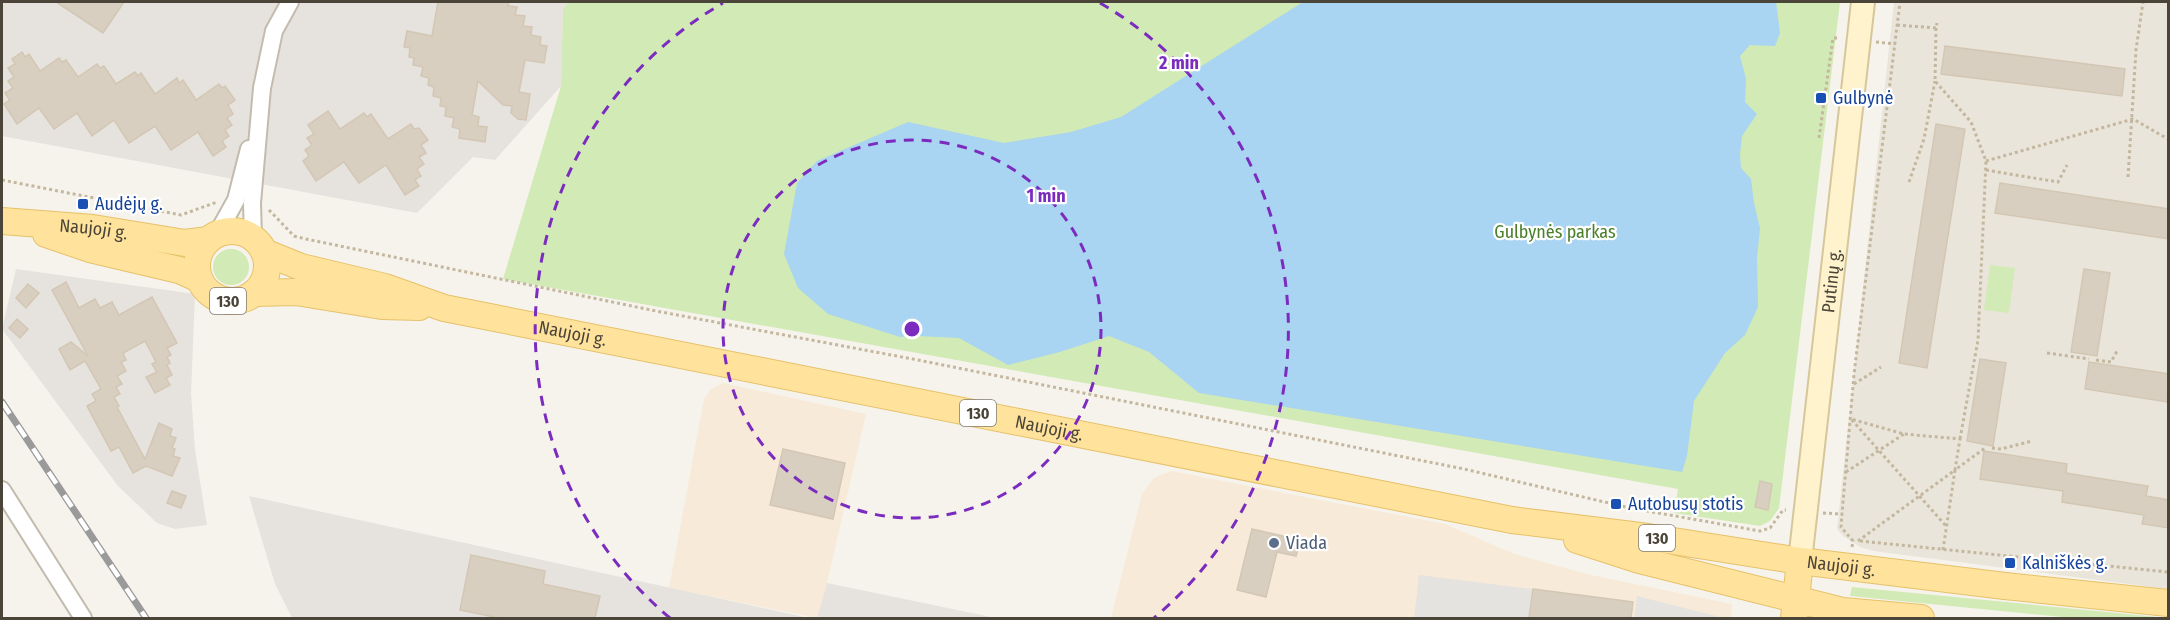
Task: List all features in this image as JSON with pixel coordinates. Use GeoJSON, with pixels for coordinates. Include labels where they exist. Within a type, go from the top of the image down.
{"type":"FeatureCollection","features":[{"type":"Feature","properties":{"kind":"main road","name":"Putinų g."},"geometry":{"type":"LineString","coordinates":[[1800,561],[1863,2]]}},
{"type":"Feature","properties":{"kind":"main road","name":"Naujoji g."},"geometry":{"type":"LineString","coordinates":[[8,222],[93,228],[185,243],[213,237]]}},
{"type":"Feature","properties":{"kind":"main road","name":"Naujoji g."},"geometry":{"type":"LineString","coordinates":[[8,222],[90,249],[179,270],[199,279]]}},
{"type":"Feature","properties":{"kind":"main road","name":"130"},"geometry":{"type":"LineString","coordinates":[[236,231],[259,245],[267,262],[266,274],[262,285],[254,293],[244,299],[222,300],[204,288],[197,269],[198,258],[201,249],[213,237],[236,231]]}},
{"type":"Feature","properties":{"kind":"main road","name":"Naujoji g."},"geometry":{"type":"LineString","coordinates":[[259,245],[301,267],[386,287],[444,308],[1512,520],[1648,537],[1800,561],[2169,603]]}},
{"type":"Feature","properties":{"kind":"main road","name":"Naujoji g."},"geometry":{"type":"LineString","coordinates":[[254,293],[296,292],[382,306],[444,308]]}},
{"type":"Feature","properties":{"kind":"main road","name":"Naujoji g."},"geometry":{"type":"LineString","coordinates":[[1512,520],[1795,609],[1921,618]]}},
{"type":"Feature","properties":{"kind":"main road"},"geometry":{"type":"LineString","coordinates":[[1795,609],[1800,561]]}},
{"type":"Feature","properties":{"kind":"street"},"geometry":{"type":"LineString","coordinates":[[259,245],[244,201],[274,31],[290,2]]}},
{"type":"Feature","properties":{"kind":"street"},"geometry":{"type":"LineString","coordinates":[[213,237],[244,201]]}},
{"type":"Feature","properties":{"kind":"street"},"geometry":{"type":"LineString","coordinates":[[2,490],[83,618]]}},
{"type":"Feature","properties":{"kind":"path"},"geometry":{"type":"LineString","coordinates":[[1900,2],[1854,384],[1841,527],[1853,541],[2169,572]]}},
{"type":"Feature","properties":{"kind":"path"},"geometry":{"type":"LineString","coordinates":[[2128,177],[2136,50],[2143,2]]}},
{"type":"Feature","properties":{"kind":"path"},"geometry":{"type":"LineString","coordinates":[[1897,26],[1936,26],[1935,81],[1924,139],[1909,182]]}},
{"type":"Feature","properties":{"kind":"path"},"geometry":{"type":"LineString","coordinates":[[1935,81],[1971,122],[1986,161],[1978,340],[1943,550]]}},
{"type":"Feature","properties":{"kind":"path"},"geometry":{"type":"LineString","coordinates":[[1986,161],[2133,119],[2169,139]]}},
{"type":"Feature","properties":{"kind":"path"},"geometry":{"type":"LineString","coordinates":[[1986,170],[2058,182],[2067,165]]}},
{"type":"Feature","properties":{"kind":"path"},"geometry":{"type":"LineString","coordinates":[[2,180],[181,215],[229,198],[260,204],[294,236],[306,239],[656,311],[918,360],[1464,469],[1630,508],[1760,531],[1770,528],[1783,510],[1842,514]]}},
{"type":"Feature","properties":{"kind":"path"},"geometry":{"type":"LineString","coordinates":[[2096,360],[2111,362],[2117,351]]}},
{"type":"Feature","properties":{"kind":"path"},"geometry":{"type":"LineString","coordinates":[[2047,353],[2089,359]]}},
{"type":"Feature","properties":{"kind":"path"},"geometry":{"type":"LineString","coordinates":[[1854,384],[1881,367]]}},
{"type":"Feature","properties":{"kind":"path"},"geometry":{"type":"LineString","coordinates":[[1851,419],[1904,434],[1960,439]]}},
{"type":"Feature","properties":{"kind":"path"},"geometry":{"type":"LineString","coordinates":[[1851,419],[1946,526]]}},
{"type":"Feature","properties":{"kind":"path"},"geometry":{"type":"LineString","coordinates":[[1846,472],[1904,434]]}},
{"type":"Feature","properties":{"kind":"path"},"geometry":{"type":"LineString","coordinates":[[1992,448],[2001,449],[2032,441]]}},
{"type":"Feature","properties":{"kind":"path"},"geometry":{"type":"LineString","coordinates":[[1858,541],[1985,448]]}},
{"type":"Feature","properties":{"kind":"path"},"geometry":{"type":"LineString","coordinates":[[1849,566],[1853,541]]}},
{"type":"Feature","properties":{"kind":"shaded area"},"geometry":{"type":"Polygon","coordinates":[[[2,2],[568,2],[563,9],[561,86],[495,160],[473,157],[417,213],[2,136],[2,2]]]}},
{"type":"Feature","properties":{"kind":"shaded area"},"geometry":{"type":"Polygon","coordinates":[[[1894,2],[2168,2],[2168,589],[1873,551],[1860,547],[1843,536],[1837,529],[1894,2]]]}},
{"type":"Feature","properties":{"kind":"shaded area"},"geometry":{"type":"Polygon","coordinates":[[[16,269],[195,294],[191,393],[195,450],[207,525],[175,529],[157,523],[118,486],[2,329],[16,269]]]}},
{"type":"Feature","properties":{"kind":"shaded area"},"geometry":{"type":"Polygon","coordinates":[[[723,383],[866,414],[817,618],[669,588],[704,399],[711,389],[723,383]]]}},
{"type":"Feature","properties":{"kind":"shaded area"},"geometry":{"type":"Polygon","coordinates":[[[1171,471],[1445,524],[1512,553],[1586,574],[1732,604],[1731,618],[1111,618],[1142,494],[1154,478],[1171,471]]]}},
{"type":"Feature","properties":{"kind":"shaded area"},"geometry":{"type":"Polygon","coordinates":[[[249,496],[809,618],[292,618],[275,584],[249,496]]]}},
{"type":"Feature","properties":{"kind":"shaded area"},"geometry":{"type":"Polygon","coordinates":[[[1419,575],[1533,589],[1529,618],[1414,618],[1419,575]]]}},
{"type":"Feature","properties":{"kind":"shaded area"},"geometry":{"type":"Polygon","coordinates":[[[827,583],[996,618],[817,618],[827,583]]]}},
{"type":"Feature","properties":{"kind":"shaded area"},"geometry":{"type":"Polygon","coordinates":[[[1637,596],[1720,617],[1720,618],[1634,618],[1637,596]]]}},
{"type":"Feature","properties":{"kind":"green space","name":"Gulbynės parkas"},"geometry":{"type":"Polygon","coordinates":[[[568,2],[1840,2],[1779,508],[1770,521],[1760,526],[1674,513],[1678,489],[503,279],[561,86],[563,9],[568,2]]]}},
{"type":"Feature","properties":{"kind":"green space"},"geometry":{"type":"Polygon","coordinates":[[[231,249],[244,254],[249,267],[244,280],[231,285],[218,280],[213,267],[218,254],[231,249]]]}},
{"type":"Feature","properties":{"kind":"green space"},"geometry":{"type":"Polygon","coordinates":[[[1990,265],[2015,268],[2009,313],[1984,310],[1990,265]]]}},
{"type":"Feature","properties":{"kind":"green space"},"geometry":{"type":"Polygon","coordinates":[[[1852,587],[2168,618],[2073,618],[1850,596],[1852,587]]]}},
{"type":"Feature","properties":{"kind":"water","name":"Gulbynės parkas"},"geometry":{"type":"Polygon","coordinates":[[[1303,2],[1776,2],[1780,33],[1775,46],[1750,45],[1740,56],[1746,79],[1745,102],[1757,114],[1742,136],[1740,154],[1741,168],[1751,179],[1760,228],[1757,259],[1758,307],[1745,335],[1725,353],[1694,401],[1687,456],[1682,472],[1199,393],[1149,352],[1109,336],[1060,352],[1008,365],[959,338],[900,337],[828,314],[798,288],[784,254],[797,183],[817,161],[908,122],[1004,143],[1071,132],[1121,117],[1303,2]]]}},
{"type":"Feature","properties":{"kind":"building"},"geometry":{"type":"Polygon","coordinates":[[[56,2],[124,2],[103,33],[56,2]]]}},
{"type":"Feature","properties":{"kind":"building"},"geometry":{"type":"Polygon","coordinates":[[[438,2],[509,2],[508,6],[517,7],[515,15],[525,16],[523,26],[532,27],[531,35],[541,37],[540,45],[547,46],[544,63],[525,60],[519,92],[530,94],[526,120],[518,119],[511,113],[512,106],[503,105],[478,81],[472,115],[479,117],[478,126],[487,127],[485,142],[459,138],[460,129],[452,127],[454,118],[445,116],[446,107],[440,106],[441,98],[433,96],[434,87],[428,85],[429,78],[421,76],[423,67],[413,65],[414,58],[409,57],[410,48],[404,47],[407,31],[432,36],[438,2]]]}},
{"type":"Feature","properties":{"kind":"building"},"geometry":{"type":"Polygon","coordinates":[[[1945,46],[2125,69],[2122,96],[1941,74],[1945,46]]]}},
{"type":"Feature","properties":{"kind":"building"},"geometry":{"type":"Polygon","coordinates":[[[22,52],[25,57],[29,54],[40,71],[59,58],[62,62],[66,60],[78,77],[97,64],[100,68],[104,66],[116,84],[135,72],[138,76],[141,73],[155,94],[177,78],[179,83],[183,80],[196,100],[219,84],[222,88],[225,86],[235,100],[228,105],[233,114],[227,118],[232,125],[225,130],[229,136],[222,141],[226,147],[213,156],[198,132],[171,150],[155,126],[129,143],[114,120],[92,136],[77,113],[54,129],[39,108],[17,124],[4,104],[10,100],[5,93],[13,88],[8,81],[14,77],[8,68],[15,64],[12,59],[22,52]]]}},
{"type":"Feature","properties":{"kind":"building"},"geometry":{"type":"Polygon","coordinates":[[[328,111],[340,129],[364,113],[367,117],[371,114],[388,139],[411,124],[414,129],[419,128],[428,140],[421,145],[426,153],[419,157],[424,164],[417,169],[421,176],[415,180],[419,186],[405,195],[386,165],[359,183],[344,162],[316,181],[303,161],[309,156],[305,150],[312,145],[307,138],[314,134],[308,125],[328,111]]]}},
{"type":"Feature","properties":{"kind":"building"},"geometry":{"type":"Polygon","coordinates":[[[1936,124],[1965,129],[1927,368],[1899,363],[1936,124]]]}},
{"type":"Feature","properties":{"kind":"building"},"geometry":{"type":"Polygon","coordinates":[[[2000,183],[2169,209],[2169,239],[1995,213],[2000,183]]]}},
{"type":"Feature","properties":{"kind":"building"},"geometry":{"type":"Polygon","coordinates":[[[2084,269],[2110,273],[2097,356],[2071,352],[2084,269]]]}},
{"type":"Feature","properties":{"kind":"building"},"geometry":{"type":"Polygon","coordinates":[[[66,282],[79,308],[95,299],[100,308],[112,302],[119,315],[152,297],[177,343],[167,348],[171,355],[167,357],[170,363],[167,365],[172,375],[166,378],[170,385],[155,393],[146,377],[157,372],[152,364],[156,362],[145,341],[123,353],[126,360],[121,362],[126,371],[117,376],[122,384],[116,387],[120,394],[114,397],[145,459],[159,423],[172,429],[170,436],[176,438],[172,448],[175,449],[173,456],[180,458],[172,476],[146,466],[133,473],[119,447],[111,451],[87,406],[96,401],[92,394],[101,389],[85,361],[70,370],[59,349],[71,342],[88,356],[52,290],[66,282]]]}},
{"type":"Feature","properties":{"kind":"building"},"geometry":{"type":"Polygon","coordinates":[[[28,284],[39,293],[26,308],[16,298],[28,284]]]}},
{"type":"Feature","properties":{"kind":"building"},"geometry":{"type":"Polygon","coordinates":[[[17,319],[28,329],[20,338],[9,328],[17,319]]]}},
{"type":"Feature","properties":{"kind":"building"},"geometry":{"type":"Polygon","coordinates":[[[1980,359],[2006,363],[1993,446],[1967,441],[1980,359]]]}},
{"type":"Feature","properties":{"kind":"building"},"geometry":{"type":"Polygon","coordinates":[[[2089,362],[2169,374],[2167,402],[2085,389],[2089,362]]]}},
{"type":"Feature","properties":{"kind":"building"},"geometry":{"type":"Polygon","coordinates":[[[783,449],[845,463],[833,519],[770,505],[783,449]]]}},
{"type":"Feature","properties":{"kind":"building"},"geometry":{"type":"Polygon","coordinates":[[[1984,451],[2067,464],[2066,473],[2148,486],[2146,496],[2169,500],[2169,528],[2142,524],[2144,515],[2062,502],[2063,491],[1980,479],[1984,451]]]}},
{"type":"Feature","properties":{"kind":"building"},"geometry":{"type":"Polygon","coordinates":[[[1760,481],[1772,484],[1768,510],[1755,507],[1760,481]]]}},
{"type":"Feature","properties":{"kind":"building"},"geometry":{"type":"Polygon","coordinates":[[[172,491],[186,496],[181,508],[167,503],[172,491]]]}},
{"type":"Feature","properties":{"kind":"building"},"geometry":{"type":"Polygon","coordinates":[[[1252,529],[1300,540],[1296,556],[1277,552],[1266,597],[1237,590],[1252,529]]]}},
{"type":"Feature","properties":{"kind":"building"},"geometry":{"type":"Polygon","coordinates":[[[471,555],[545,571],[543,584],[600,596],[595,618],[499,618],[460,610],[471,555]]]}},
{"type":"Feature","properties":{"kind":"building"},"geometry":{"type":"Polygon","coordinates":[[[1533,589],[1633,602],[1631,618],[1529,618],[1533,589]]]}},
{"type":"Feature","properties":{"kind":"railway"},"geometry":{"type":"LineString","coordinates":[[2,402],[146,618]]}},
{"type":"Feature","properties":{"kind":"place","name":"Gulbynė"},"geometry":{"type":"Point","coordinates":[1821,98]}},
{"type":"Feature","properties":{"kind":"place","name":"Audėjų g."},"geometry":{"type":"Point","coordinates":[83,204]}},
{"type":"Feature","properties":{"kind":"place","name":"Autobusų stotis"},"geometry":{"type":"Point","coordinates":[1616,504]}},
{"type":"Feature","properties":{"kind":"place","name":"Viada"},"geometry":{"type":"Point","coordinates":[1274,543]}},
{"type":"Feature","properties":{"kind":"place","name":"Kalniškės g."},"geometry":{"type":"Point","coordinates":[2010,563]}}]}
